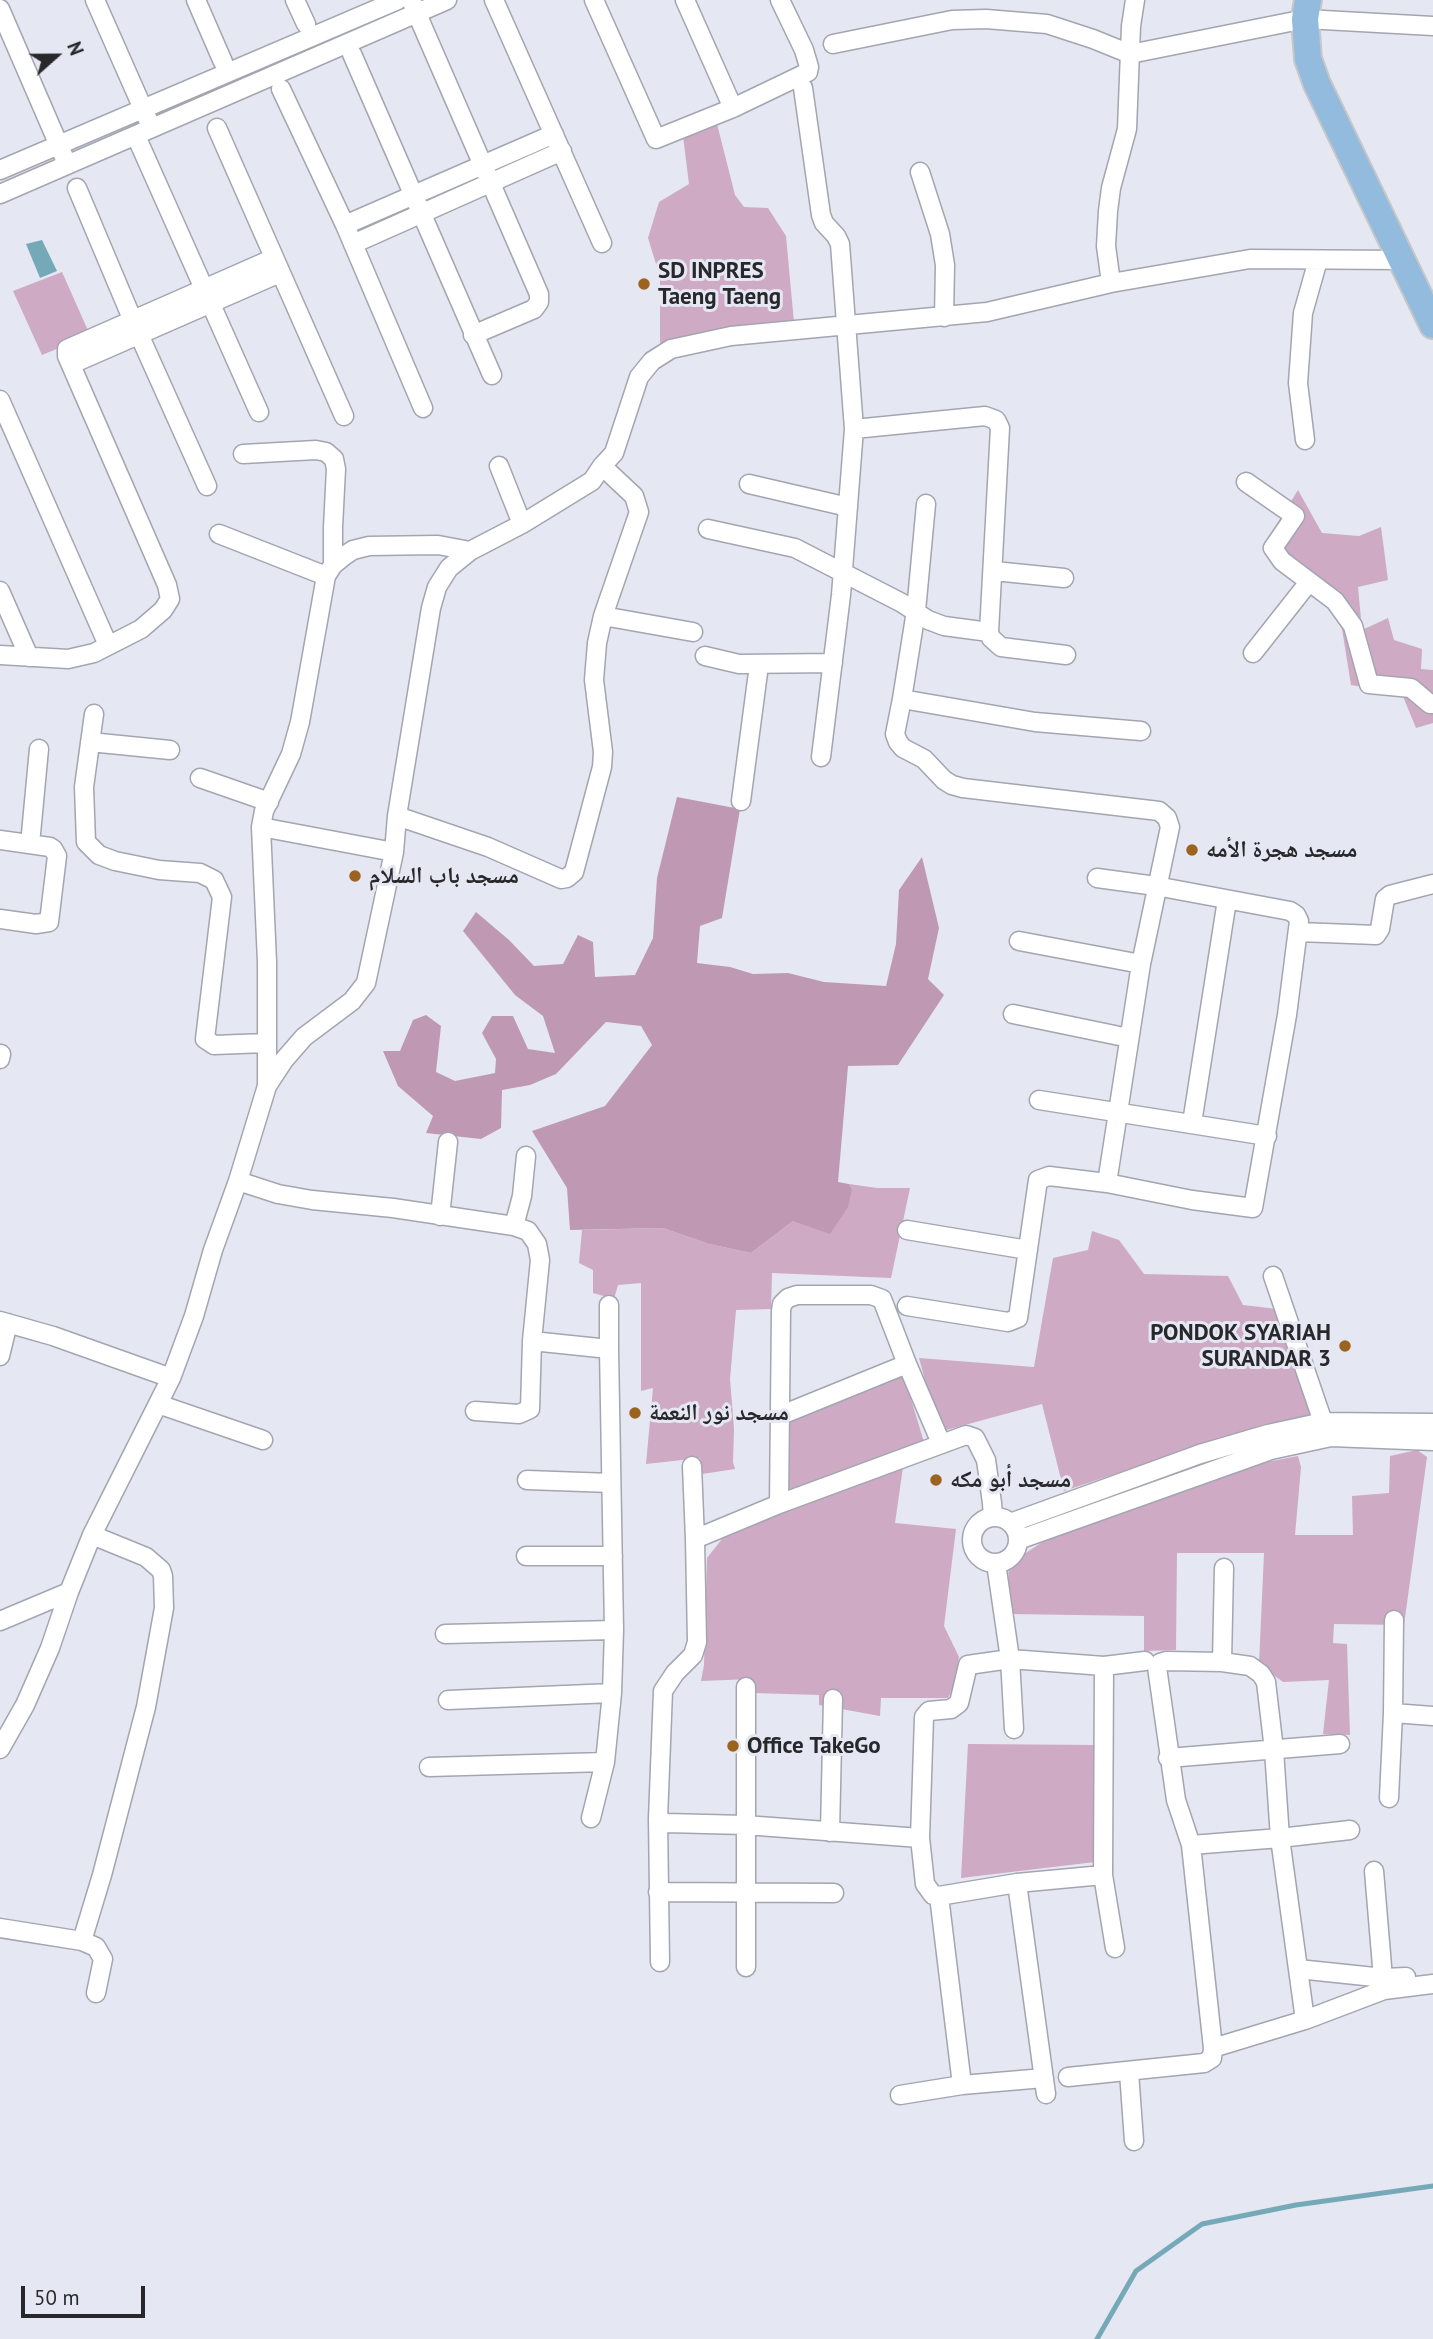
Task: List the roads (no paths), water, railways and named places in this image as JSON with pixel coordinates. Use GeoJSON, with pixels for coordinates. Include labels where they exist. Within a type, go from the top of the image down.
{"type":"FeatureCollection","features":[{"type":"Feature","properties":{"kind":"main road"},"geometry":{"type":"LineString","coordinates":[[1306,10],[1308,59],[1317,84],[1433,325]]}},
{"type":"Feature","properties":{"kind":"street"},"geometry":{"type":"LineString","coordinates":[[95,0],[144,110],[144,133],[208,296],[259,412]]}},
{"type":"Feature","properties":{"kind":"street"},"geometry":{"type":"LineString","coordinates":[[196,0],[223,62]]}},
{"type":"Feature","properties":{"kind":"street"},"geometry":{"type":"LineString","coordinates":[[295,0],[306,24]]}},
{"type":"Feature","properties":{"kind":"street"},"geometry":{"type":"LineString","coordinates":[[0,170],[397,0],[410,10],[487,173],[540,295],[534,309],[473,335]]}},
{"type":"Feature","properties":{"kind":"street"},"geometry":{"type":"LineString","coordinates":[[0,194],[144,133],[410,10],[447,0]]}},
{"type":"Feature","properties":{"kind":"street"},"geometry":{"type":"LineString","coordinates":[[494,0],[602,243]]}},
{"type":"Feature","properties":{"kind":"street"},"geometry":{"type":"LineString","coordinates":[[594,0],[656,139],[733,108],[808,72],[804,50],[780,0]]}},
{"type":"Feature","properties":{"kind":"street"},"geometry":{"type":"LineString","coordinates":[[685,0],[733,108]]}},
{"type":"Feature","properties":{"kind":"street"},"geometry":{"type":"LineString","coordinates":[[1111,283],[1106,246],[1108,211],[1111,188],[1127,129],[1135,0]]}},
{"type":"Feature","properties":{"kind":"street"},"geometry":{"type":"LineString","coordinates":[[0,9],[67,166]]}},
{"type":"Feature","properties":{"kind":"street"},"geometry":{"type":"LineString","coordinates":[[833,44],[952,20],[986,19],[1046,24],[1130,54],[1306,10],[1433,26]]}},
{"type":"Feature","properties":{"kind":"street"},"geometry":{"type":"LineString","coordinates":[[352,54],[492,375]]}},
{"type":"Feature","properties":{"kind":"street"},"geometry":{"type":"LineString","coordinates":[[803,88],[821,215],[840,244],[854,429],[842,574],[821,757]]}},
{"type":"Feature","properties":{"kind":"street"},"geometry":{"type":"LineString","coordinates":[[281,89],[345,225],[423,408]]}},
{"type":"Feature","properties":{"kind":"street"},"geometry":{"type":"LineString","coordinates":[[217,128],[344,416]]}},
{"type":"Feature","properties":{"kind":"street"},"geometry":{"type":"LineString","coordinates":[[345,225],[417,204],[558,142]]}},
{"type":"Feature","properties":{"kind":"street"},"geometry":{"type":"LineString","coordinates":[[920,173],[940,233],[945,264],[943,317]]}},
{"type":"Feature","properties":{"kind":"street"},"geometry":{"type":"LineString","coordinates":[[77,188],[207,486]]}},
{"type":"Feature","properties":{"kind":"street"},"geometry":{"type":"LineString","coordinates":[[353,244],[417,204]]}},
{"type":"Feature","properties":{"kind":"street"},"geometry":{"type":"LineString","coordinates":[[0,1749],[25,1704],[50,1648],[92,1535],[171,1378],[194,1316],[267,1086],[284,1060],[304,1037],[352,1001],[366,983],[394,852],[397,816],[429,621],[437,587],[449,568],[470,551],[522,524],[592,481],[614,453],[639,377],[660,354],[671,349],[732,335],[987,312],[1111,283],[1250,259],[1404,260]]}},
{"type":"Feature","properties":{"kind":"street"},"geometry":{"type":"LineString","coordinates":[[1305,440],[1298,383],[1303,313],[1318,260]]}},
{"type":"Feature","properties":{"kind":"street"},"geometry":{"type":"LineString","coordinates":[[0,655],[68,659],[94,653],[141,629],[163,611],[170,599],[167,585],[70,356],[277,266]]}},
{"type":"Feature","properties":{"kind":"street"},"geometry":{"type":"LineString","coordinates":[[0,400],[108,645]]}},
{"type":"Feature","properties":{"kind":"street"},"geometry":{"type":"LineString","coordinates":[[854,429],[985,416],[996,420],[1000,428],[990,638],[1001,647],[1066,655]]}},
{"type":"Feature","properties":{"kind":"street"},"geometry":{"type":"LineString","coordinates":[[243,454],[316,450],[326,452],[334,459],[336,469],[329,571],[300,722],[291,754],[269,802],[261,827],[267,962],[267,1086]]}},
{"type":"Feature","properties":{"kind":"street"},"geometry":{"type":"LineString","coordinates":[[499,466],[522,524]]}},
{"type":"Feature","properties":{"kind":"street"},"geometry":{"type":"LineString","coordinates":[[397,816],[488,847],[557,878],[570,876],[578,859],[602,767],[603,752],[594,680],[597,643],[603,616],[638,519],[639,507],[629,490],[602,466]]}},
{"type":"Feature","properties":{"kind":"street"},"geometry":{"type":"LineString","coordinates":[[1246,482],[1295,516],[1273,548],[1282,561],[1335,601],[1353,626],[1369,684],[1411,688],[1433,704]]}},
{"type":"Feature","properties":{"kind":"street"},"geometry":{"type":"LineString","coordinates":[[749,484],[848,507]]}},
{"type":"Feature","properties":{"kind":"street"},"geometry":{"type":"LineString","coordinates":[[926,504],[916,611],[895,734],[898,742],[903,748],[924,759],[952,785],[1163,813],[1170,827],[1141,964],[1107,1183]]}},
{"type":"Feature","properties":{"kind":"street"},"geometry":{"type":"LineString","coordinates":[[708,529],[795,548],[916,611],[928,620],[944,626],[989,632]]}},
{"type":"Feature","properties":{"kind":"street"},"geometry":{"type":"LineString","coordinates":[[219,534],[329,571]]}},
{"type":"Feature","properties":{"kind":"street"},"geometry":{"type":"LineString","coordinates":[[329,571],[353,550],[369,546],[438,545],[470,551]]}},
{"type":"Feature","properties":{"kind":"street"},"geometry":{"type":"LineString","coordinates":[[994,571],[1064,578]]}},
{"type":"Feature","properties":{"kind":"street"},"geometry":{"type":"LineString","coordinates":[[1253,653],[1309,582]]}},
{"type":"Feature","properties":{"kind":"street"},"geometry":{"type":"LineString","coordinates":[[0,591],[29,657]]}},
{"type":"Feature","properties":{"kind":"street"},"geometry":{"type":"LineString","coordinates":[[603,616],[693,632]]}},
{"type":"Feature","properties":{"kind":"street"},"geometry":{"type":"LineString","coordinates":[[705,656],[739,664],[833,663]]}},
{"type":"Feature","properties":{"kind":"street"},"geometry":{"type":"LineString","coordinates":[[741,801],[759,665]]}},
{"type":"Feature","properties":{"kind":"street"},"geometry":{"type":"LineString","coordinates":[[902,699],[1035,722],[1141,731]]}},
{"type":"Feature","properties":{"kind":"street"},"geometry":{"type":"LineString","coordinates":[[94,715],[84,787],[86,842],[99,855],[115,861],[159,870],[200,873],[215,880],[222,897],[205,1039],[214,1045],[265,1043]]}},
{"type":"Feature","properties":{"kind":"street"},"geometry":{"type":"LineString","coordinates":[[90,742],[170,750]]}},
{"type":"Feature","properties":{"kind":"street"},"geometry":{"type":"LineString","coordinates":[[30,844],[39,749]]}},
{"type":"Feature","properties":{"kind":"street"},"geometry":{"type":"LineString","coordinates":[[200,778],[269,802]]}},
{"type":"Feature","properties":{"kind":"street"},"geometry":{"type":"LineString","coordinates":[[261,827],[394,852]]}},
{"type":"Feature","properties":{"kind":"street"},"geometry":{"type":"LineString","coordinates":[[0,840],[50,847],[57,856],[50,920],[42,924],[0,919]]}},
{"type":"Feature","properties":{"kind":"street"},"geometry":{"type":"LineString","coordinates":[[907,1306],[1013,1321],[1020,1313],[1037,1184],[1041,1178],[1049,1176],[1107,1183],[1192,1200],[1253,1208],[1267,1136],[1299,921],[1290,911],[1097,878]]}},
{"type":"Feature","properties":{"kind":"street"},"geometry":{"type":"LineString","coordinates":[[1299,932],[1376,935],[1380,929],[1385,899],[1390,895],[1433,884]]}},
{"type":"Feature","properties":{"kind":"street"},"geometry":{"type":"LineString","coordinates":[[1192,1123],[1227,900]]}},
{"type":"Feature","properties":{"kind":"street"},"geometry":{"type":"LineString","coordinates":[[1019,941],[1141,964]]}},
{"type":"Feature","properties":{"kind":"street"},"geometry":{"type":"LineString","coordinates":[[1013,1014],[1129,1038]]}},
{"type":"Feature","properties":{"kind":"street"},"geometry":{"type":"LineString","coordinates":[[0,1059],[1,1054]]}},
{"type":"Feature","properties":{"kind":"street"},"geometry":{"type":"LineString","coordinates":[[1039,1100],[1267,1136]]}},
{"type":"Feature","properties":{"kind":"street"},"geometry":{"type":"LineString","coordinates":[[440,1216],[448,1142]]}},
{"type":"Feature","properties":{"kind":"street"},"geometry":{"type":"LineString","coordinates":[[514,1226],[522,1196],[526,1156]]}},
{"type":"Feature","properties":{"kind":"street"},"geometry":{"type":"LineString","coordinates":[[238,1181],[278,1194],[312,1200],[514,1226],[528,1231],[540,1252],[532,1341],[530,1409],[520,1414],[475,1411]]}},
{"type":"Feature","properties":{"kind":"street"},"geometry":{"type":"LineString","coordinates":[[907,1230],[1028,1250]]}},
{"type":"Feature","properties":{"kind":"street"},"geometry":{"type":"LineString","coordinates":[[1273,1276],[1323,1422]]}},
{"type":"Feature","properties":{"kind":"street"},"geometry":{"type":"LineString","coordinates":[[779,1504],[780,1311],[788,1298],[797,1295],[877,1296],[885,1302],[906,1364],[941,1443]]}},
{"type":"Feature","properties":{"kind":"street"},"geometry":{"type":"LineString","coordinates":[[591,1818],[605,1762],[612,1693],[614,1630],[610,1305]]}},
{"type":"Feature","properties":{"kind":"street"},"geometry":{"type":"LineString","coordinates":[[0,1356],[4,1322],[171,1378]]}},
{"type":"Feature","properties":{"kind":"street"},"geometry":{"type":"LineString","coordinates":[[532,1341],[609,1349]]}},
{"type":"Feature","properties":{"kind":"street"},"geometry":{"type":"LineString","coordinates":[[779,1416],[906,1364]]}},
{"type":"Feature","properties":{"kind":"street"},"geometry":{"type":"LineString","coordinates":[[158,1404],[263,1440]]}},
{"type":"Feature","properties":{"kind":"street"},"geometry":{"type":"LineString","coordinates":[[1014,1531],[1200,1454],[1268,1433],[1323,1422],[1433,1423]]}},
{"type":"Feature","properties":{"kind":"street"},"geometry":{"type":"LineString","coordinates":[[695,1539],[779,1504],[966,1435],[975,1438],[986,1460],[993,1517],[989,1517],[983,1519],[975,1528],[972,1546],[979,1557],[996,1563],[1014,1553],[1014,1531],[1002,1518],[989,1517]]}},
{"type":"Feature","properties":{"kind":"street"},"geometry":{"type":"LineString","coordinates":[[1014,1531],[1271,1450],[1331,1437],[1433,1441]]}},
{"type":"Feature","properties":{"kind":"street"},"geometry":{"type":"LineString","coordinates":[[660,1962],[657,1814],[663,1691],[675,1672],[693,1655],[697,1642],[692,1466]]}},
{"type":"Feature","properties":{"kind":"street"},"geometry":{"type":"LineString","coordinates":[[527,1480],[611,1483]]}},
{"type":"Feature","properties":{"kind":"street"},"geometry":{"type":"LineString","coordinates":[[82,1941],[146,1707],[164,1608],[165,1583],[160,1570],[146,1557],[92,1535]]}},
{"type":"Feature","properties":{"kind":"street"},"geometry":{"type":"LineString","coordinates":[[526,1556],[613,1556]]}},
{"type":"Feature","properties":{"kind":"street"},"geometry":{"type":"LineString","coordinates":[[996,1563],[1010,1658],[1014,1729]]}},
{"type":"Feature","properties":{"kind":"street"},"geometry":{"type":"LineString","coordinates":[[1222,1662],[1224,1568]]}},
{"type":"Feature","properties":{"kind":"street"},"geometry":{"type":"LineString","coordinates":[[0,1621],[69,1592]]}},
{"type":"Feature","properties":{"kind":"street"},"geometry":{"type":"LineString","coordinates":[[1389,1798],[1394,1620]]}},
{"type":"Feature","properties":{"kind":"street"},"geometry":{"type":"LineString","coordinates":[[444,1634],[614,1630]]}},
{"type":"Feature","properties":{"kind":"street"},"geometry":{"type":"LineString","coordinates":[[1103,1875],[1017,1883],[933,1895],[926,1888],[920,1838],[924,1715],[929,1711],[951,1709],[957,1704],[968,1665],[1010,1658],[1104,1666],[1144,1661]]}},
{"type":"Feature","properties":{"kind":"street"},"geometry":{"type":"LineString","coordinates":[[1068,2077],[1204,2063],[1212,2058],[1191,1845],[1176,1800],[1168,1758],[1157,1667],[1160,1663],[1222,1662],[1250,1666],[1261,1674],[1266,1682],[1280,1838],[1305,2020]]}},
{"type":"Feature","properties":{"kind":"street"},"geometry":{"type":"LineString","coordinates":[[1104,1666],[1103,1875],[1115,1948]]}},
{"type":"Feature","properties":{"kind":"street"},"geometry":{"type":"LineString","coordinates":[[746,1687],[746,1967]]}},
{"type":"Feature","properties":{"kind":"street"},"geometry":{"type":"LineString","coordinates":[[448,1700],[612,1693]]}},
{"type":"Feature","properties":{"kind":"street"},"geometry":{"type":"LineString","coordinates":[[830,1832],[833,1699]]}},
{"type":"Feature","properties":{"kind":"street"},"geometry":{"type":"LineString","coordinates":[[1393,1713],[1433,1716]]}},
{"type":"Feature","properties":{"kind":"street"},"geometry":{"type":"LineString","coordinates":[[1168,1758],[1340,1744]]}},
{"type":"Feature","properties":{"kind":"street"},"geometry":{"type":"LineString","coordinates":[[429,1767],[605,1762]]}},
{"type":"Feature","properties":{"kind":"street"},"geometry":{"type":"LineString","coordinates":[[658,1819],[666,1823],[745,1825],[920,1838]]}},
{"type":"Feature","properties":{"kind":"street"},"geometry":{"type":"LineString","coordinates":[[1191,1845],[1350,1830]]}},
{"type":"Feature","properties":{"kind":"street"},"geometry":{"type":"LineString","coordinates":[[1374,1871],[1384,1984]]}},
{"type":"Feature","properties":{"kind":"street"},"geometry":{"type":"LineString","coordinates":[[900,2095],[962,2085],[1045,2086],[1017,1883]]}},
{"type":"Feature","properties":{"kind":"street"},"geometry":{"type":"LineString","coordinates":[[658,1892],[834,1893]]}},
{"type":"Feature","properties":{"kind":"street"},"geometry":{"type":"LineString","coordinates":[[939,1896],[962,2085]]}},
{"type":"Feature","properties":{"kind":"street"},"geometry":{"type":"LineString","coordinates":[[0,1927],[82,1941],[96,1947],[103,1959],[96,1993]]}},
{"type":"Feature","properties":{"kind":"street"},"geometry":{"type":"LineString","coordinates":[[1298,1969],[1384,1984],[1433,1984]]}},
{"type":"Feature","properties":{"kind":"street"},"geometry":{"type":"LineString","coordinates":[[1213,2048],[1305,2020],[1384,1984],[1433,1977]]}},
{"type":"Feature","properties":{"kind":"street"},"geometry":{"type":"LineString","coordinates":[[1129,2072],[1134,2141]]}},
{"type":"Feature","properties":{"kind":"water"},"geometry":{"type":"Polygon","coordinates":[[[42,240],[57,271],[40,278],[26,244],[42,240]]]}},
{"type":"Feature","properties":{"kind":"waterway"},"geometry":{"type":"LineString","coordinates":[[1097,2339],[1136,2271],[1202,2224],[1296,2205],[1433,2186]]}},
{"type":"Feature","properties":{"kind":"place","name":"SD INPRES Taeng Taeng"},"geometry":{"type":"Point","coordinates":[644,284]}},
{"type":"Feature","properties":{"kind":"place","name":"مسجد هجرة الأمه"},"geometry":{"type":"Point","coordinates":[1192,850]}},
{"type":"Feature","properties":{"kind":"place","name":"مسجد باب السلام"},"geometry":{"type":"Point","coordinates":[355,876]}},
{"type":"Feature","properties":{"kind":"place","name":"PONDOK SYARIAH SURANDAR 3"},"geometry":{"type":"Point","coordinates":[1345,1346]}},
{"type":"Feature","properties":{"kind":"place","name":"مسجد نور النعمة"},"geometry":{"type":"Point","coordinates":[635,1413]}},
{"type":"Feature","properties":{"kind":"place","name":"مسجد أبو مكه"},"geometry":{"type":"Point","coordinates":[936,1480]}},
{"type":"Feature","properties":{"kind":"place","name":"Office TakeGo"},"geometry":{"type":"Point","coordinates":[733,1746]}}]}
